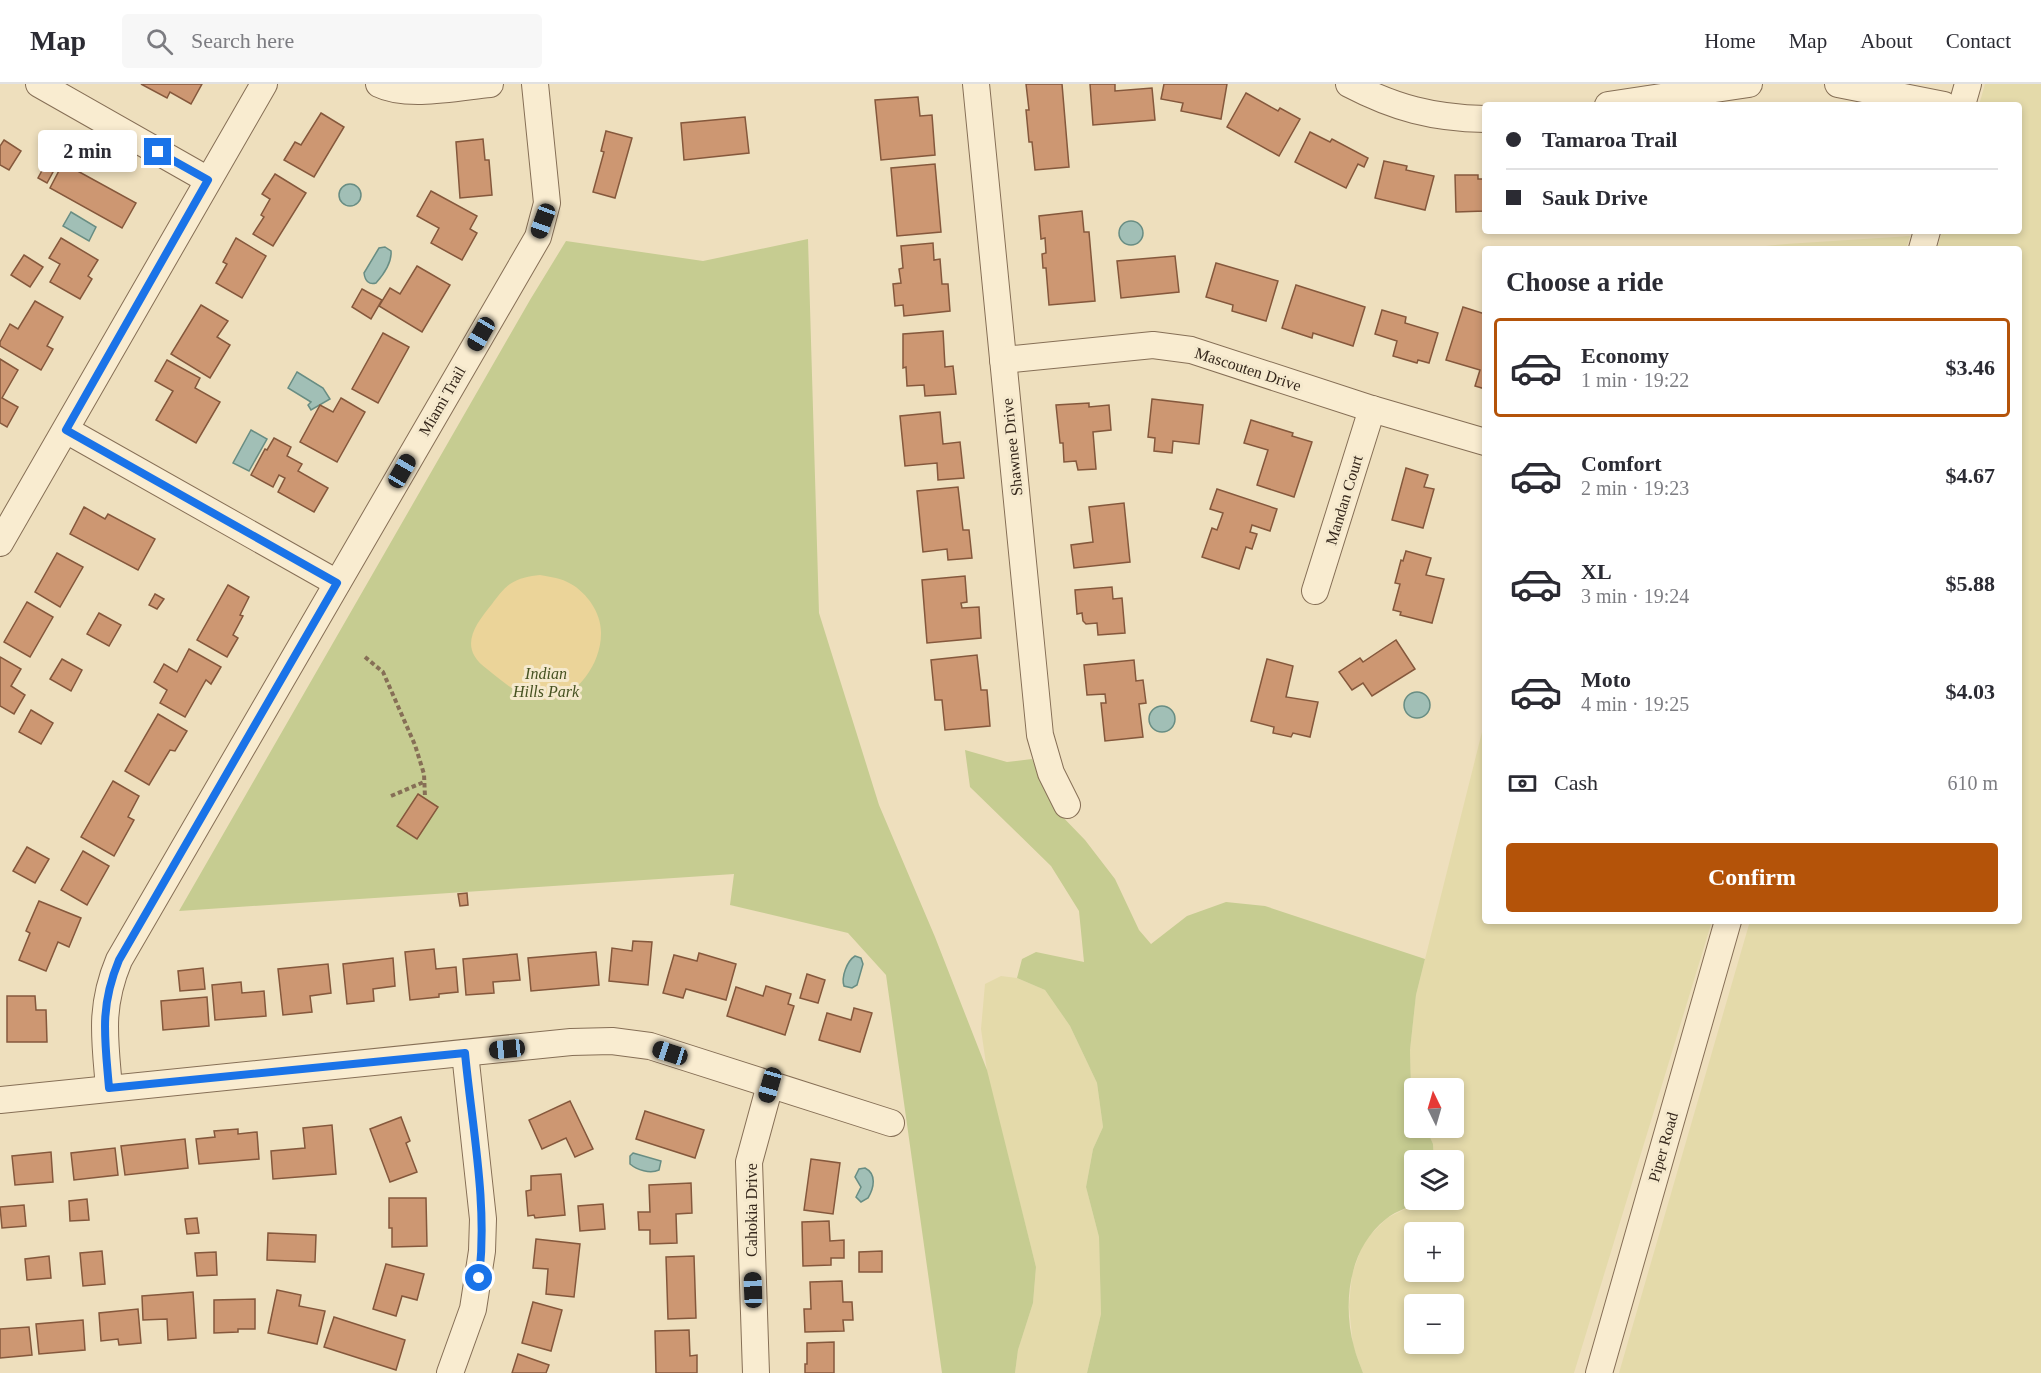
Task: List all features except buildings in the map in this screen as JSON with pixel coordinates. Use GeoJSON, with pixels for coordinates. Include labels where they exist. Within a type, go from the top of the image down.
{"type":"FeatureCollection","features":[{"type":"Feature","properties":{"kind":"street"},"geometry":{"type":"LineString","coordinates":[[39,84],[208,180]]}},
{"type":"Feature","properties":{"kind":"street"},"geometry":{"type":"LineString","coordinates":[[0,543],[264,84]]}},
{"type":"Feature","properties":{"kind":"street"},"geometry":{"type":"LineString","coordinates":[[379,84],[384,87],[415,90],[490,84]]}},
{"type":"Feature","properties":{"kind":"street","name":"Miami Trail"},"geometry":{"type":"LineString","coordinates":[[109,1088],[103,1025],[105,1003],[119,960],[538,237],[547,203],[535,84]]}},
{"type":"Feature","properties":{"kind":"street","name":"Shawnee Drive"},"geometry":{"type":"LineString","coordinates":[[976,84],[1040,735],[1050,773],[1066,805]]}},
{"type":"Feature","properties":{"kind":"street"},"geometry":{"type":"LineString","coordinates":[[1349,84],[1378,99],[1409,109],[1441,116],[1482,119]]}},
{"type":"Feature","properties":{"kind":"street"},"geometry":{"type":"LineString","coordinates":[[1628,102],[1749,84]]}},
{"type":"Feature","properties":{"kind":"street"},"geometry":{"type":"LineString","coordinates":[[1838,84],[1929,102]]}},
{"type":"Feature","properties":{"kind":"street"},"geometry":{"type":"LineString","coordinates":[[1963,102],[1968,84]]}},
{"type":"Feature","properties":{"kind":"street","name":"Mascouten Drive"},"geometry":{"type":"LineString","coordinates":[[1003,360],[1153,345],[1191,350],[1372,409],[1482,441]]}},
{"type":"Feature","properties":{"kind":"street","name":"Mandan Court"},"geometry":{"type":"LineString","coordinates":[[1315,591],[1372,409]]}},
{"type":"Feature","properties":{"kind":"street"},"geometry":{"type":"LineString","coordinates":[[66,430],[337,583]]}},
{"type":"Feature","properties":{"kind":"street","name":"Piper Road"},"geometry":{"type":"LineString","coordinates":[[1599,1373],[1727,924]]}},
{"type":"Feature","properties":{"kind":"street"},"geometry":{"type":"LineString","coordinates":[[0,1100],[571,1042],[612,1041],[650,1046],[891,1123]]}},
{"type":"Feature","properties":{"kind":"street"},"geometry":{"type":"LineString","coordinates":[[450,1373],[472,1309],[482,1251],[483,1219],[465,1053]]}},
{"type":"Feature","properties":{"kind":"street","name":"Cahokia Drive"},"geometry":{"type":"LineString","coordinates":[[756,1373],[749,1162],[770,1085]]}},
{"type":"Feature","properties":{"kind":"path"},"geometry":{"type":"LineString","coordinates":[[365,657],[383,672],[415,745],[424,782],[425,797]]}},
{"type":"Feature","properties":{"kind":"path"},"geometry":{"type":"LineString","coordinates":[[391,796],[424,782]]}},
{"type":"Feature","properties":{"kind":"shaded area"},"geometry":{"type":"Polygon","coordinates":[[[1985,84],[2041,84],[2041,1373],[1619,1373],[1749,924],[2022,924],[2022,246],[1938,246],[1941,234],[2022,234],[2022,102],[1980,102],[1985,84]]]}},
{"type":"Feature","properties":{"kind":"shaded area"},"geometry":{"type":"Polygon","coordinates":[[[1910,236],[1907,246],[1766,246],[1910,236]]]}},
{"type":"Feature","properties":{"kind":"shaded area"},"geometry":{"type":"Polygon","coordinates":[[[1482,732],[1482,924],[1711,924],[1574,1373],[1363,1373],[1353,1346],[1349,1306],[1352,1274],[1364,1241],[1387,1218],[1404,1210],[1464,1210],[1464,1150],[1433,1150],[1430,1138],[1464,1138],[1464,1078],[1411,1078],[1410,1050],[1416,995],[1482,732]]]}},
{"type":"Feature","properties":{"kind":"shaded area"},"geometry":{"type":"Polygon","coordinates":[[[1001,976],[1017,978],[1045,990],[1070,1026],[1097,1083],[1103,1127],[1093,1149],[1086,1187],[1099,1237],[1101,1314],[1087,1373],[1015,1373],[1018,1350],[1033,1303],[1036,1267],[988,1078],[981,1029],[985,984],[1001,976]]]}},
{"type":"Feature","properties":{"kind":"green space","name":"Indian Hills Park"},"geometry":{"type":"Polygon","coordinates":[[[808,239],[819,613],[879,805],[935,937],[987,1070],[1036,1267],[1033,1303],[1018,1350],[1015,1373],[942,1373],[886,975],[848,933],[730,905],[734,874],[179,911],[566,241],[703,261],[808,239]]]}},
{"type":"Feature","properties":{"kind":"green space"},"geometry":{"type":"Polygon","coordinates":[[[965,750],[1007,762],[1032,759],[1057,811],[1085,840],[1115,879],[1139,930],[1151,944],[1187,916],[1226,902],[1265,906],[1425,959],[1416,995],[1410,1050],[1411,1078],[1404,1078],[1404,1138],[1430,1138],[1433,1150],[1404,1150],[1404,1209],[1394,1213],[1374,1231],[1356,1261],[1349,1295],[1350,1330],[1363,1373],[1087,1373],[1101,1314],[1099,1237],[1086,1187],[1093,1149],[1103,1127],[1097,1083],[1070,1026],[1045,990],[1017,978],[1022,959],[1036,952],[1084,962],[1079,911],[1051,866],[970,787],[965,750]]]}},
{"type":"Feature","properties":{"kind":"sand"},"geometry":{"type":"Polygon","coordinates":[[[540,575],[563,580],[577,588],[596,611],[601,632],[596,658],[582,682],[560,697],[547,700],[527,696],[509,686],[478,661],[471,645],[480,620],[505,588],[521,579],[540,575]]]}},
{"type":"Feature","properties":{"kind":"water"},"geometry":{"type":"Polygon","coordinates":[[[350,184],[358,187],[361,195],[358,203],[350,206],[342,203],[339,195],[342,187],[350,184]]]}},
{"type":"Feature","properties":{"kind":"water"},"geometry":{"type":"Polygon","coordinates":[[[71,212],[96,227],[89,241],[63,226],[71,212]]]}},
{"type":"Feature","properties":{"kind":"water"},"geometry":{"type":"Polygon","coordinates":[[[1131,221],[1140,224],[1143,233],[1140,242],[1131,245],[1122,242],[1119,233],[1122,224],[1131,221]]]}},
{"type":"Feature","properties":{"kind":"water"},"geometry":{"type":"Polygon","coordinates":[[[385,247],[391,251],[389,264],[376,283],[369,283],[364,273],[379,248],[385,247]]]}},
{"type":"Feature","properties":{"kind":"water"},"geometry":{"type":"Polygon","coordinates":[[[297,372],[323,388],[330,399],[311,410],[308,405],[311,402],[288,388],[297,372]]]}},
{"type":"Feature","properties":{"kind":"water"},"geometry":{"type":"Polygon","coordinates":[[[251,430],[267,439],[249,471],[233,463],[251,430]]]}},
{"type":"Feature","properties":{"kind":"water"},"geometry":{"type":"Polygon","coordinates":[[[1417,692],[1426,696],[1430,705],[1426,714],[1417,718],[1408,714],[1404,705],[1408,696],[1417,692]]]}},
{"type":"Feature","properties":{"kind":"water"},"geometry":{"type":"Polygon","coordinates":[[[1162,706],[1171,710],[1175,719],[1171,728],[1162,732],[1153,728],[1149,719],[1153,710],[1162,706]]]}},
{"type":"Feature","properties":{"kind":"water"},"geometry":{"type":"Polygon","coordinates":[[[855,956],[861,958],[863,964],[857,985],[852,988],[844,986],[843,978],[847,965],[855,956]]]}},
{"type":"Feature","properties":{"kind":"water"},"geometry":{"type":"Polygon","coordinates":[[[633,1153],[661,1161],[659,1170],[640,1170],[633,1166],[630,1164],[630,1156],[633,1153]]]}},
{"type":"Feature","properties":{"kind":"water"},"geometry":{"type":"Polygon","coordinates":[[[865,1168],[873,1177],[873,1186],[868,1198],[861,1202],[856,1197],[861,1187],[855,1177],[859,1169],[865,1168]]]}},
{"type":"Feature","properties":{"kind":"route"},"geometry":{"type":"LineString","coordinates":[[158,152],[208,180],[66,430],[337,583],[119,960],[105,1003],[103,1025],[109,1088],[465,1053],[483,1219],[479,1278]]}}]}
